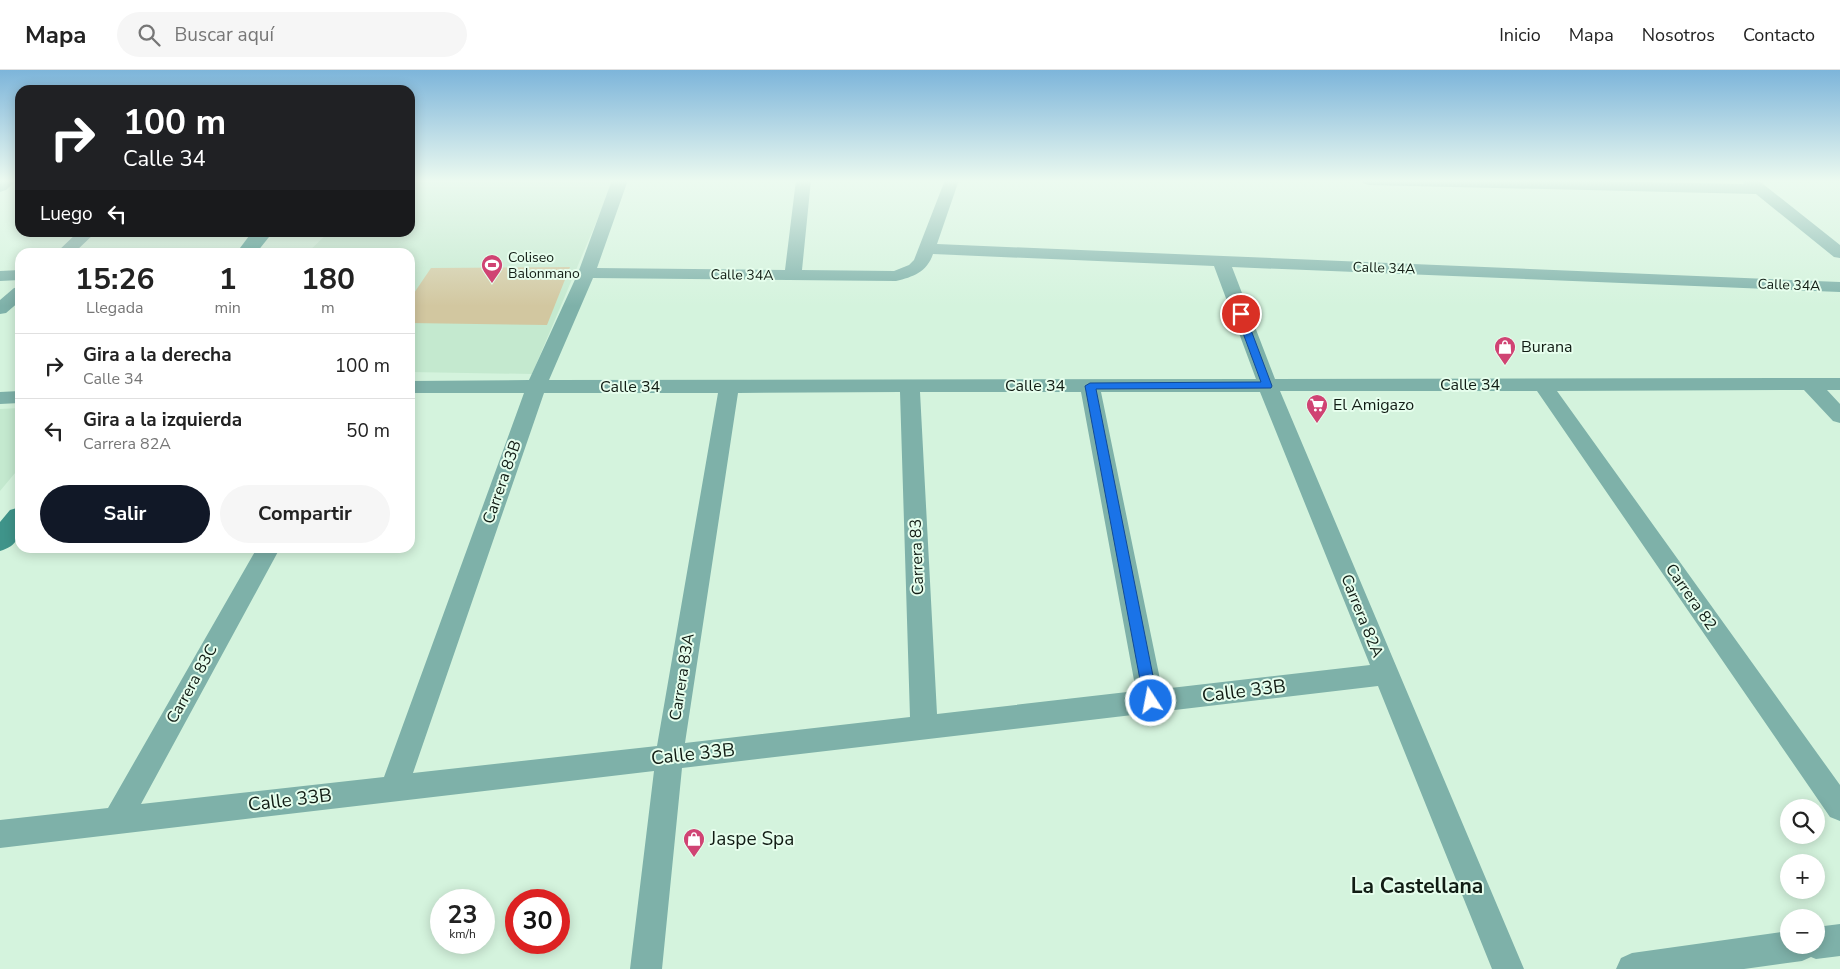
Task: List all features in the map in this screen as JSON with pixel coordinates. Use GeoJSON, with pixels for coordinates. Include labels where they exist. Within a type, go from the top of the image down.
{"type":"FeatureCollection","features":[{"type":"Feature","properties":{"kind":"street","name":"Carrera 83B"},"geometry":{"type":"LineString","coordinates":[[394,788],[536,387],[587,273],[605,222]]}},
{"type":"Feature","properties":{"kind":"street"},"geometry":{"type":"LineString","coordinates":[[793,276],[799,222]]}},
{"type":"Feature","properties":{"kind":"street"},"geometry":{"type":"LineString","coordinates":[[928,249],[937,222]]}},
{"type":"Feature","properties":{"kind":"street"},"geometry":{"type":"LineString","coordinates":[[1801,222],[1840,253]]}},
{"type":"Feature","properties":{"kind":"street"},"geometry":{"type":"LineString","coordinates":[[69,248],[82,237]]}},
{"type":"Feature","properties":{"kind":"street"},"geometry":{"type":"LineString","coordinates":[[250,248],[259,237]]}},
{"type":"Feature","properties":{"kind":"street","name":"Calle 34A"},"geometry":{"type":"LineString","coordinates":[[587,273],[896,276],[915,269],[922,262],[928,249],[1840,287]]}},
{"type":"Feature","properties":{"kind":"street","name":"Carrera 82A"},"geometry":{"type":"LineString","coordinates":[[1221,261],[1268,386],[1508,969]]}},
{"type":"Feature","properties":{"kind":"street"},"geometry":{"type":"LineString","coordinates":[[0,276],[15,275]]}},
{"type":"Feature","properties":{"kind":"street"},"geometry":{"type":"LineString","coordinates":[[0,310],[15,296]]}},
{"type":"Feature","properties":{"kind":"street"},"geometry":{"type":"LineString","coordinates":[[1809,384],[1840,416]]}},
{"type":"Feature","properties":{"kind":"street","name":"Calle 34"},"geometry":{"type":"LineString","coordinates":[[415,387],[1840,384]]}},
{"type":"Feature","properties":{"kind":"street","name":"Carrera 82"},"geometry":{"type":"LineString","coordinates":[[1543,385],[1840,808]]}},
{"type":"Feature","properties":{"kind":"street","name":"Carrera 83"},"geometry":{"type":"LineString","coordinates":[[910,386],[924,728]]}},
{"type":"Feature","properties":{"kind":"street"},"geometry":{"type":"LineString","coordinates":[[1090,386],[1151,701]]}},
{"type":"Feature","properties":{"kind":"street","name":"Carrera 83A"},"geometry":{"type":"LineString","coordinates":[[646,969],[668,756],[729,387]]}},
{"type":"Feature","properties":{"kind":"street"},"geometry":{"type":"LineString","coordinates":[[0,398],[15,397]]}},
{"type":"Feature","properties":{"kind":"street"},"geometry":{"type":"LineString","coordinates":[[0,541],[15,523]]}},
{"type":"Feature","properties":{"kind":"street","name":"Carrera 83C"},"geometry":{"type":"LineString","coordinates":[[117,820],[265,553]]}},
{"type":"Feature","properties":{"kind":"street","name":"Calle 33B"},"geometry":{"type":"LineString","coordinates":[[0,834],[1385,674]]}},
{"type":"Feature","properties":{"kind":"street"},"geometry":{"type":"LineString","coordinates":[[1825,942],[1840,940]]}},
{"type":"Feature","properties":{"kind":"street"},"geometry":{"type":"LineString","coordinates":[[1632,969],[1780,948]]}},
{"type":"Feature","properties":{"kind":"shaded area"},"geometry":{"type":"Polygon","coordinates":[[[415,222],[596,222],[532,374],[415,372],[415,248],[312,248],[324,237],[415,237],[415,222]]]}},
{"type":"Feature","properties":{"kind":"shaded area","name":"Coliseo Balonmano"},"geometry":{"type":"Polygon","coordinates":[[[570,267],[547,325],[415,323],[415,292],[431,268],[570,267]]]}},
{"type":"Feature","properties":{"kind":"shaded area"},"geometry":{"type":"Polygon","coordinates":[[[15,408],[15,473],[0,491],[0,409],[15,408]]]}},
{"type":"Feature","properties":{"kind":"place","name":"Coliseo Balonmano"},"geometry":{"type":"Point","coordinates":[492,284]}},
{"type":"Feature","properties":{"kind":"place","name":"Burana"},"geometry":{"type":"Point","coordinates":[1505,366]}},
{"type":"Feature","properties":{"kind":"place","name":"El Amigazo"},"geometry":{"type":"Point","coordinates":[1317,424]}},
{"type":"Feature","properties":{"kind":"place","name":"Jaspe Spa"},"geometry":{"type":"Point","coordinates":[694,858]}},
{"type":"Feature","properties":{"kind":"district","name":"La Castellana"},"geometry":{"type":"Point","coordinates":[1417,886]}},
{"type":"Feature","properties":{"kind":"route"},"geometry":{"type":"LineString","coordinates":[[1151,701],[1090,386],[1268,386],[1241,314]]}}]}
